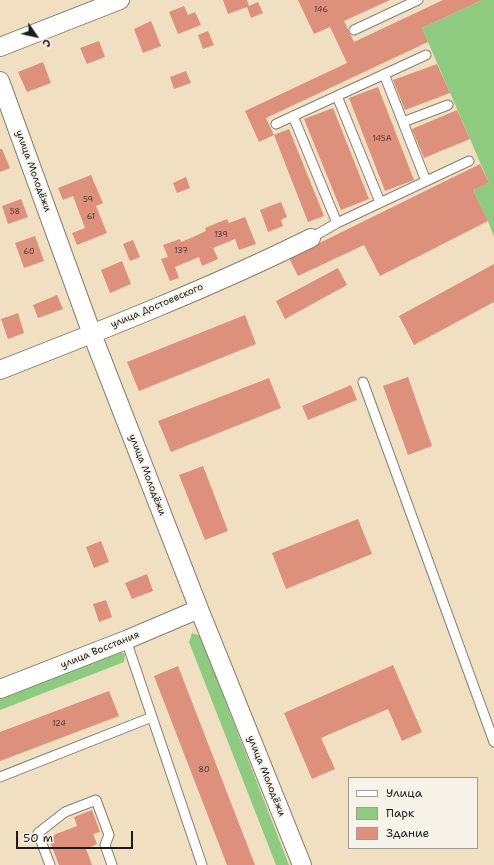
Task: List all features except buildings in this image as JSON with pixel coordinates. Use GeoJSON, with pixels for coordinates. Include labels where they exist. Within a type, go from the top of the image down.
{"type":"FeatureCollection","features":[{"type":"Feature","properties":{"kind":"street"},"geometry":{"type":"LineString","coordinates":[[0,46],[120,0]]}},
{"type":"Feature","properties":{"kind":"street","name":"улица Молодёжи"},"geometry":{"type":"LineString","coordinates":[[0,81],[92,334],[199,609],[302,865]]}},
{"type":"Feature","properties":{"kind":"street","name":"улица Достоевского"},"geometry":{"type":"LineString","coordinates":[[0,370],[92,334],[269,259],[311,238]]}},
{"type":"Feature","properties":{"kind":"street","name":"улица Восстания"},"geometry":{"type":"LineString","coordinates":[[0,689],[126,640],[199,609]]}},
{"type":"Feature","properties":{"kind":"lane"},"geometry":{"type":"LineString","coordinates":[[354,30],[418,0]]}},
{"type":"Feature","properties":{"kind":"lane"},"geometry":{"type":"LineString","coordinates":[[276,124],[426,55]]}},
{"type":"Feature","properties":{"kind":"lane"},"geometry":{"type":"LineString","coordinates":[[384,74],[426,181]]}},
{"type":"Feature","properties":{"kind":"lane"},"geometry":{"type":"LineString","coordinates":[[338,96],[380,202]]}},
{"type":"Feature","properties":{"kind":"lane"},"geometry":{"type":"LineString","coordinates":[[403,122],[448,105]]}},
{"type":"Feature","properties":{"kind":"lane"},"geometry":{"type":"LineString","coordinates":[[293,116],[337,223]]}},
{"type":"Feature","properties":{"kind":"lane"},"geometry":{"type":"LineString","coordinates":[[311,238],[337,223],[468,161]]}},
{"type":"Feature","properties":{"kind":"lane"},"geometry":{"type":"LineString","coordinates":[[363,382],[494,742]]}},
{"type":"Feature","properties":{"kind":"lane"},"geometry":{"type":"LineString","coordinates":[[126,640],[202,865]]}},
{"type":"Feature","properties":{"kind":"lane"},"geometry":{"type":"LineString","coordinates":[[0,777],[152,717]]}},
{"type":"Feature","properties":{"kind":"lane"},"geometry":{"type":"LineString","coordinates":[[50,865],[38,833],[65,812],[96,800],[109,835],[105,845],[112,865]]}},
{"type":"Feature","properties":{"kind":"green space"},"geometry":{"type":"Polygon","coordinates":[[[482,0],[494,0],[494,237],[473,190],[489,183],[422,28],[482,0]]]}},
{"type":"Feature","properties":{"kind":"green space"},"geometry":{"type":"Polygon","coordinates":[[[192,633],[200,636],[289,865],[276,865],[189,642],[192,633]]]}},
{"type":"Feature","properties":{"kind":"green space"},"geometry":{"type":"Polygon","coordinates":[[[117,651],[125,654],[124,662],[0,710],[0,696],[117,651]]]}}]}
